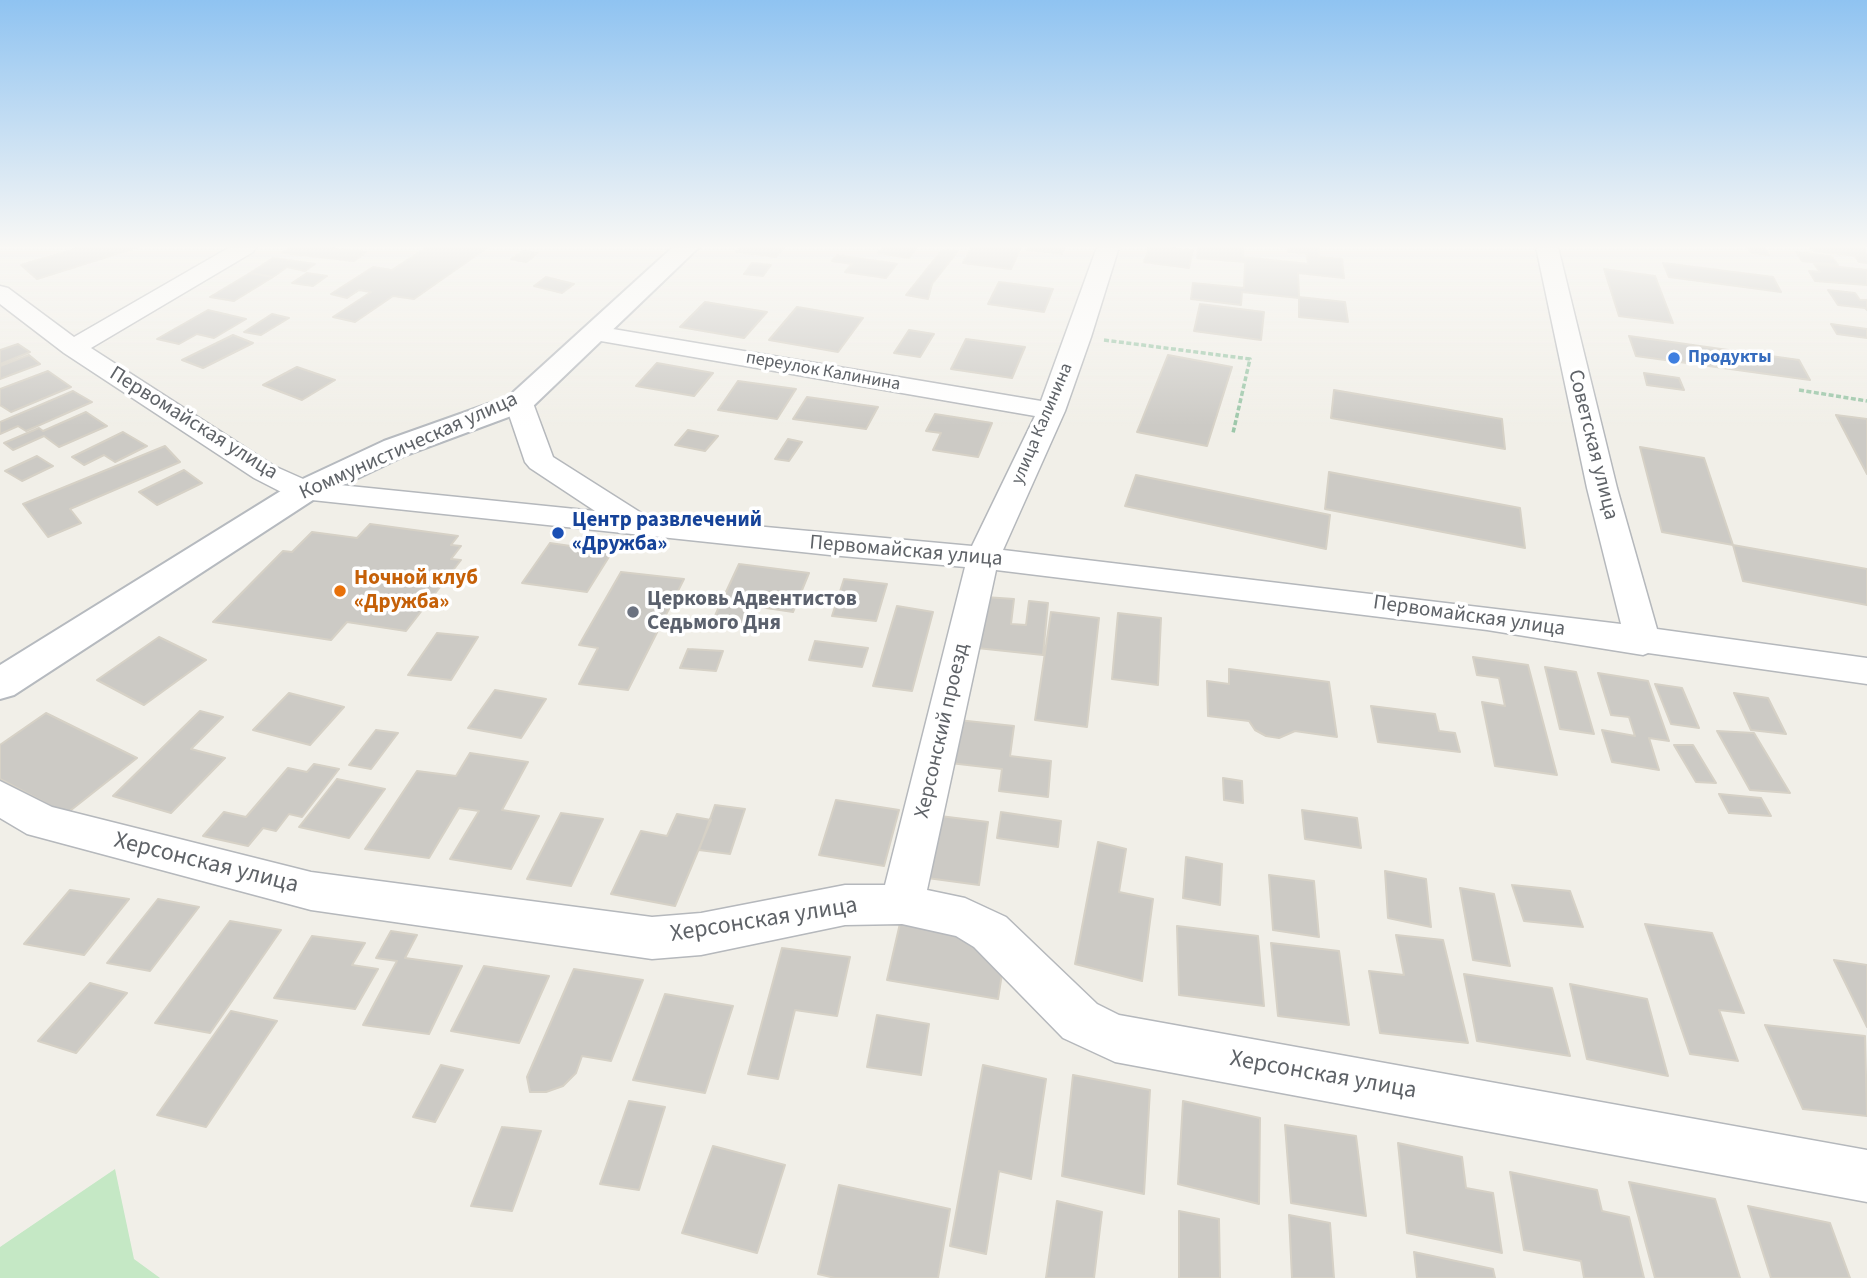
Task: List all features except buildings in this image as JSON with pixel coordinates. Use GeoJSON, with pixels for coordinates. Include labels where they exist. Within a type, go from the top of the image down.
{"type":"FeatureCollection","features":[{"type":"Feature","properties":{"kind":"main road","name":"Коммунистическая улица"},"geometry":{"type":"LineString","coordinates":[[0,684],[304,491],[396,448],[519,403],[622,307]]}},
{"type":"Feature","properties":{"kind":"street","name":"Первомайская улица"},"geometry":{"type":"LineString","coordinates":[[18,307],[73,348],[264,472],[304,491],[983,558],[1487,618],[1643,642],[1867,671]]}},
{"type":"Feature","properties":{"kind":"street"},"geometry":{"type":"LineString","coordinates":[[73,348],[143,307]]}},
{"type":"Feature","properties":{"kind":"street","name":"улица Калинина"},"geometry":{"type":"LineString","coordinates":[[983,558],[1051,411],[1089,307]]}},
{"type":"Feature","properties":{"kind":"street","name":"Советская улица"},"geometry":{"type":"LineString","coordinates":[[1559,307],[1602,488],[1643,642]]}},
{"type":"Feature","properties":{"kind":"street","name":"переулок Калинина"},"geometry":{"type":"LineString","coordinates":[[595,332],[1051,411]]}},
{"type":"Feature","properties":{"kind":"street"},"geometry":{"type":"LineString","coordinates":[[519,403],[540,462],[637,525]]}},
{"type":"Feature","properties":{"kind":"street","name":"Херсонский проезд"},"geometry":{"type":"LineString","coordinates":[[902,904],[983,558]]}},
{"type":"Feature","properties":{"kind":"street","name":"Херсонская улица"},"geometry":{"type":"LineString","coordinates":[[0,798],[41,822],[311,891],[652,938],[701,934],[845,905],[902,904],[965,918],[990,932],[1080,1021],[1115,1038],[1867,1176]]}},
{"type":"Feature","properties":{"kind":"path"},"geometry":{"type":"LineString","coordinates":[[1079,337],[1250,359],[1233,433]]}},
{"type":"Feature","properties":{"kind":"path"},"geometry":{"type":"LineString","coordinates":[[1799,390],[1867,401]]}},
{"type":"Feature","properties":{"kind":"green space"},"geometry":{"type":"Polygon","coordinates":[[[115,1169],[134,1259],[160,1278],[0,1278],[0,1247],[115,1169]]]}},
{"type":"Feature","properties":{"kind":"place","name":"Продукты"},"geometry":{"type":"Point","coordinates":[1674,358]}},
{"type":"Feature","properties":{"kind":"place","name":"Центр развлечений «Дружба»"},"geometry":{"type":"Point","coordinates":[558,533]}},
{"type":"Feature","properties":{"kind":"place","name":"Ночной клуб «Дружба»"},"geometry":{"type":"Point","coordinates":[340,591]}},
{"type":"Feature","properties":{"kind":"place","name":"Церковь Адвентистов Седьмого Дня"},"geometry":{"type":"Point","coordinates":[633,612]}}]}
